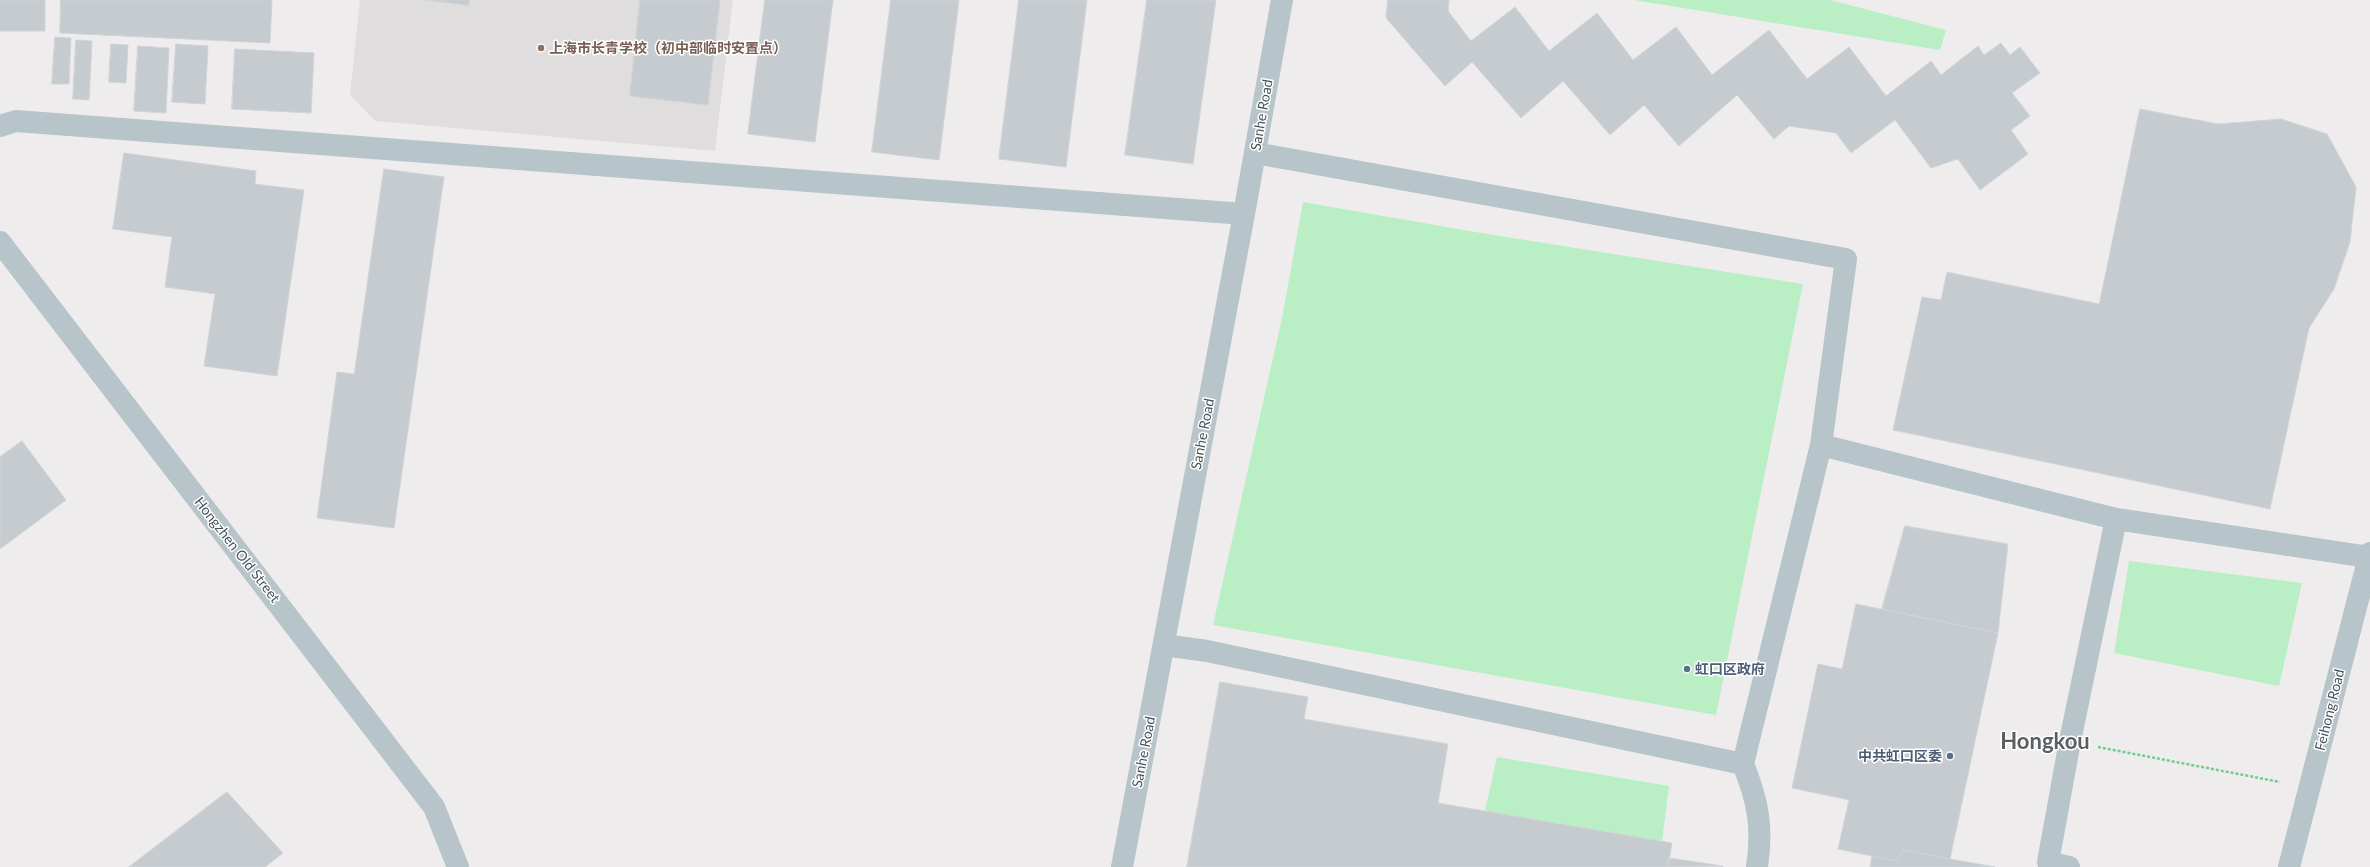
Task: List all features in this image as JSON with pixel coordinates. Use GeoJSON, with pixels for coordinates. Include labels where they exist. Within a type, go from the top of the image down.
{"type":"FeatureCollection","features":[{"type":"Feature","properties":{"kind":"street","name":"Sanhe Road"},"geometry":{"type":"LineString","coordinates":[[1122,867],[1244,214],[1282,0]]}},
{"type":"Feature","properties":{"kind":"street"},"geometry":{"type":"LineString","coordinates":[[0,126],[16,121],[1244,214]]}},
{"type":"Feature","properties":{"kind":"street"},"geometry":{"type":"LineString","coordinates":[[1255,153],[1846,259],[1821,445],[1743,764],[1756,794],[1761,841],[1756,867]]}},
{"type":"Feature","properties":{"kind":"street","name":"Hongzhen Old Street"},"geometry":{"type":"LineString","coordinates":[[0,242],[434,807],[458,867]]}},
{"type":"Feature","properties":{"kind":"street"},"geometry":{"type":"LineString","coordinates":[[1821,445],[2116,519],[2369,555]]}},
{"type":"Feature","properties":{"kind":"street"},"geometry":{"type":"LineString","coordinates":[[2069,867],[2048,862],[2070,741],[2116,519]]}},
{"type":"Feature","properties":{"kind":"street","name":"Feihong Road"},"geometry":{"type":"LineString","coordinates":[[2289,867],[2369,555]]}},
{"type":"Feature","properties":{"kind":"street"},"geometry":{"type":"LineString","coordinates":[[1164,645],[1207,651],[1743,764]]}},
{"type":"Feature","properties":{"kind":"path"},"geometry":{"type":"LineString","coordinates":[[2070,741],[2310,788]]}},
{"type":"Feature","properties":{"kind":"shaded area","name":"上海市长青学校（初中部临时安置点）"},"geometry":{"type":"Polygon","coordinates":[[[360,0],[733,0],[715,151],[375,121],[350,95],[360,0]]]}},
{"type":"Feature","properties":{"kind":"green space"},"geometry":{"type":"Polygon","coordinates":[[[1634,0],[1830,0],[1946,30],[1940,50],[1634,0]]]}},
{"type":"Feature","properties":{"kind":"green space"},"geometry":{"type":"Polygon","coordinates":[[[1303,202],[1481,233],[1803,284],[1716,715],[1213,625],[1282,318],[1303,202]]]}},
{"type":"Feature","properties":{"kind":"green space"},"geometry":{"type":"Polygon","coordinates":[[[2129,561],[2302,583],[2279,686],[2114,653],[2129,561]]]}},
{"type":"Feature","properties":{"kind":"green space"},"geometry":{"type":"Polygon","coordinates":[[[1497,757],[1669,786],[1662,841],[1485,811],[1497,757]]]}},
{"type":"Feature","properties":{"kind":"building"},"geometry":{"type":"Polygon","coordinates":[[[0,0],[45,0],[45,31],[0,31],[0,0]]]}},
{"type":"Feature","properties":{"kind":"building"},"geometry":{"type":"Polygon","coordinates":[[[61,0],[272,0],[270,43],[60,33],[61,0]]]}},
{"type":"Feature","properties":{"kind":"building"},"geometry":{"type":"Polygon","coordinates":[[[426,0],[469,0],[469,5],[426,0]]]}},
{"type":"Feature","properties":{"kind":"building"},"geometry":{"type":"Polygon","coordinates":[[[640,0],[720,0],[708,105],[630,96],[640,0]]]}},
{"type":"Feature","properties":{"kind":"building"},"geometry":{"type":"Polygon","coordinates":[[[765,0],[833,0],[815,142],[748,134],[765,0]]]}},
{"type":"Feature","properties":{"kind":"building"},"geometry":{"type":"Polygon","coordinates":[[[891,0],[959,0],[939,160],[872,152],[891,0]]]}},
{"type":"Feature","properties":{"kind":"building"},"geometry":{"type":"Polygon","coordinates":[[[1019,0],[1087,0],[1066,167],[999,159],[1019,0]]]}},
{"type":"Feature","properties":{"kind":"building"},"geometry":{"type":"Polygon","coordinates":[[[1147,0],[1216,0],[1193,164],[1125,155],[1147,0]]]}},
{"type":"Feature","properties":{"kind":"building"},"geometry":{"type":"Polygon","coordinates":[[[1388,0],[1449,0],[1448,11],[1471,41],[1515,7],[1549,51],[1597,13],[1633,60],[1676,27],[1712,75],[1769,30],[1807,79],[1849,47],[1886,96],[1931,61],[1941,75],[1978,46],[1984,55],[2001,43],[2010,55],[2020,47],[2040,73],[2012,93],[2030,116],[2011,130],[2028,154],[1980,190],[1958,159],[1931,168],[1895,120],[1851,153],[1836,133],[1789,126],[1774,139],[1737,95],[1679,146],[1644,105],[1610,135],[1563,81],[1521,118],[1472,62],[1445,86],[1386,18],[1388,0]]]}},
{"type":"Feature","properties":{"kind":"building"},"geometry":{"type":"Polygon","coordinates":[[[55,37],[71,38],[69,84],[52,84],[55,37]]]}},
{"type":"Feature","properties":{"kind":"building"},"geometry":{"type":"Polygon","coordinates":[[[76,40],[92,41],[89,100],[73,99],[76,40]]]}},
{"type":"Feature","properties":{"kind":"building"},"geometry":{"type":"Polygon","coordinates":[[[111,44],[128,45],[126,83],[109,82],[111,44]]]}},
{"type":"Feature","properties":{"kind":"building"},"geometry":{"type":"Polygon","coordinates":[[[176,44],[208,46],[205,104],[172,102],[176,44]]]}},
{"type":"Feature","properties":{"kind":"building"},"geometry":{"type":"Polygon","coordinates":[[[138,46],[169,48],[166,113],[134,111],[138,46]]]}},
{"type":"Feature","properties":{"kind":"building"},"geometry":{"type":"Polygon","coordinates":[[[235,49],[314,53],[311,113],[232,109],[235,49]]]}},
{"type":"Feature","properties":{"kind":"building"},"geometry":{"type":"Polygon","coordinates":[[[2140,109],[2218,124],[2281,119],[2327,134],[2356,187],[2350,242],[2334,289],[2309,328],[2270,509],[1893,430],[1922,297],[1941,300],[1947,272],[2099,304],[2140,109]]]}},
{"type":"Feature","properties":{"kind":"building"},"geometry":{"type":"Polygon","coordinates":[[[124,153],[256,171],[255,184],[304,190],[277,376],[204,366],[215,294],[165,287],[172,237],[113,229],[124,153]]]}},
{"type":"Feature","properties":{"kind":"building"},"geometry":{"type":"Polygon","coordinates":[[[384,169],[444,177],[394,528],[317,518],[337,372],[354,374],[384,169]]]}},
{"type":"Feature","properties":{"kind":"building"},"geometry":{"type":"Polygon","coordinates":[[[22,441],[66,500],[0,549],[0,457],[22,441]]]}},
{"type":"Feature","properties":{"kind":"building"},"geometry":{"type":"Polygon","coordinates":[[[1905,526],[2008,544],[1998,633],[1882,609],[1905,526]]]}},
{"type":"Feature","properties":{"kind":"building"},"geometry":{"type":"Polygon","coordinates":[[[1856,604],[1998,633],[1950,859],[1904,850],[1896,861],[1838,849],[1849,800],[1792,788],[1818,664],[1842,669],[1856,604]]]}},
{"type":"Feature","properties":{"kind":"building"},"geometry":{"type":"Polygon","coordinates":[[[1220,682],[1308,697],[1304,719],[1448,744],[1438,803],[1672,843],[1668,867],[1187,867],[1220,682]]]}},
{"type":"Feature","properties":{"kind":"building"},"geometry":{"type":"Polygon","coordinates":[[[227,792],[283,853],[265,867],[129,867],[227,792]]]}},
{"type":"Feature","properties":{"kind":"building"},"geometry":{"type":"Polygon","coordinates":[[[1904,850],[1995,867],[1870,867],[1872,856],[1896,861],[1904,850]]]}},
{"type":"Feature","properties":{"kind":"building"},"geometry":{"type":"Polygon","coordinates":[[[1669,858],[1723,866],[1668,867],[1669,858]]]}},
{"type":"Feature","properties":{"kind":"place","name":"上海市长青学校（初中部临时安置点）"},"geometry":{"type":"Point","coordinates":[541,48]}},
{"type":"Feature","properties":{"kind":"place","name":"虹口区政府"},"geometry":{"type":"Point","coordinates":[1687,669]}},
{"type":"Feature","properties":{"kind":"place","name":"中共虹口区委"},"geometry":{"type":"Point","coordinates":[1950,756]}},
{"type":"Feature","properties":{"kind":"district","name":"Hongkou"},"geometry":{"type":"Point","coordinates":[2045,742]}}]}
